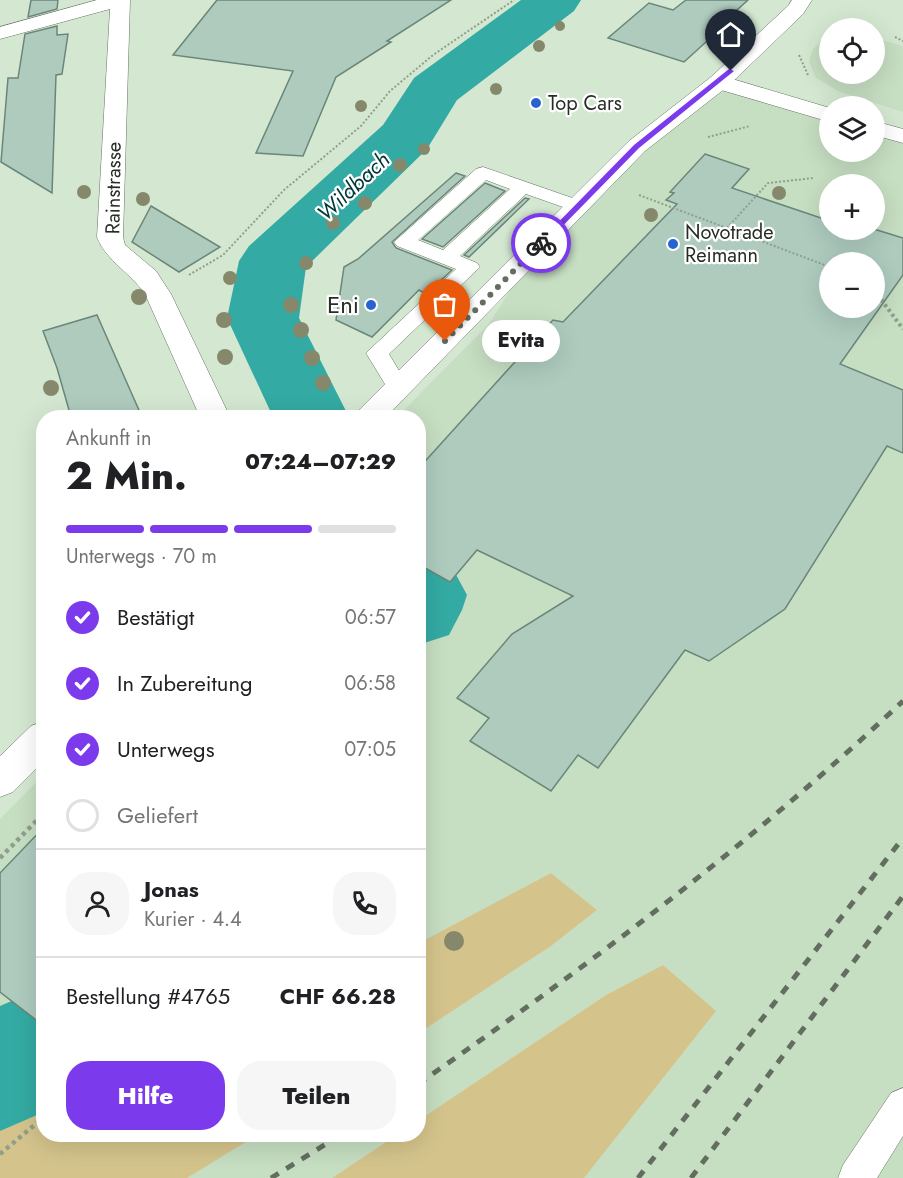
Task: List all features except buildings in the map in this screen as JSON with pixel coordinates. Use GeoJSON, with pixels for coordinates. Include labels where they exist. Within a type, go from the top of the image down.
{"type":"FeatureCollection","features":[{"type":"Feature","properties":{"kind":"street","name":"Rainstrasse"},"geometry":{"type":"LineString","coordinates":[[120,0],[110,237],[114,248],[147,277],[158,294],[212,410]]}},
{"type":"Feature","properties":{"kind":"street"},"geometry":{"type":"LineString","coordinates":[[0,33],[120,0]]}},
{"type":"Feature","properties":{"kind":"street"},"geometry":{"type":"LineString","coordinates":[[376,410],[637,146],[719,82],[796,10],[802,0]]}},
{"type":"Feature","properties":{"kind":"street"},"geometry":{"type":"LineString","coordinates":[[719,82],[819,112]]}},
{"type":"Feature","properties":{"kind":"street"},"geometry":{"type":"LineString","coordinates":[[885,131],[903,136]]}},
{"type":"Feature","properties":{"kind":"street"},"geometry":{"type":"LineString","coordinates":[[0,780],[36,744]]}},
{"type":"Feature","properties":{"kind":"lane"},"geometry":{"type":"LineString","coordinates":[[399,388],[377,353],[470,267],[404,242],[483,173],[577,206]]}},
{"type":"Feature","properties":{"kind":"lane"},"geometry":{"type":"LineString","coordinates":[[446,258],[523,187]]}},
{"type":"Feature","properties":{"kind":"lane"},"geometry":{"type":"LineString","coordinates":[[856,1178],[903,1105]]}},
{"type":"Feature","properties":{"kind":"path"},"geometry":{"type":"LineString","coordinates":[[158,294],[223,255],[284,190],[361,126],[390,91],[433,55],[514,0]]}},
{"type":"Feature","properties":{"kind":"path"},"geometry":{"type":"LineString","coordinates":[[895,37],[903,41]]}},
{"type":"Feature","properties":{"kind":"path"},"geometry":{"type":"LineString","coordinates":[[727,228],[768,183],[814,178]]}},
{"type":"Feature","properties":{"kind":"path"},"geometry":{"type":"LineString","coordinates":[[633,193],[819,263]]}},
{"type":"Feature","properties":{"kind":"path"},"geometry":{"type":"LineString","coordinates":[[885,305],[903,329]]}},
{"type":"Feature","properties":{"kind":"path"},"geometry":{"type":"LineString","coordinates":[[0,858],[36,821]]}},
{"type":"Feature","properties":{"kind":"path"},"geometry":{"type":"LineString","coordinates":[[0,1154],[36,1124]]}},
{"type":"Feature","properties":{"kind":"shaded area"},"geometry":{"type":"Polygon","coordinates":[[[885,41],[903,46],[903,112],[885,106],[885,96],[853,96],[826,84],[885,84],[885,41]]]}},
{"type":"Feature","properties":{"kind":"shaded area"},"geometry":{"type":"Polygon","coordinates":[[[819,42],[819,80],[809,62],[812,51],[819,42]]]}},
{"type":"Feature","properties":{"kind":"shaded area"},"geometry":{"type":"Polygon","coordinates":[[[719,82],[819,112],[819,162],[885,162],[885,131],[903,136],[903,1178],[584,1178],[715,1012],[663,965],[606,995],[426,1115],[426,1028],[551,946],[597,910],[551,873],[426,939],[426,410],[404,410],[488,325],[538,247],[719,82]]]}},
{"type":"Feature","properties":{"kind":"shaded area"},"geometry":{"type":"Polygon","coordinates":[[[36,782],[36,1080],[0,1048],[0,819],[36,782]]]}},
{"type":"Feature","properties":{"kind":"shaded area"},"geometry":{"type":"Polygon","coordinates":[[[551,873],[597,910],[551,946],[426,1028],[426,939],[551,873]]]}},
{"type":"Feature","properties":{"kind":"shaded area"},"geometry":{"type":"Polygon","coordinates":[[[663,965],[716,1011],[584,1178],[332,1178],[386,1142],[426,1142],[426,1115],[606,995],[663,965]]]}},
{"type":"Feature","properties":{"kind":"shaded area"},"geometry":{"type":"Polygon","coordinates":[[[0,1048],[36,1080],[36,1142],[246,1142],[187,1178],[0,1178],[0,1048]]]}},
{"type":"Feature","properties":{"kind":"shaded area"},"geometry":{"type":"Polygon","coordinates":[[[246,1142],[386,1142],[332,1178],[187,1178],[246,1142]]]}},
{"type":"Feature","properties":{"kind":"waterway","name":"Wildbach"},"geometry":{"type":"LineString","coordinates":[[308,410],[263,318],[273,261],[406,136],[434,90],[555,0]]}},
{"type":"Feature","properties":{"kind":"waterway","name":"Wildbach"},"geometry":{"type":"LineString","coordinates":[[0,1073],[36,1049]]}},
{"type":"Feature","properties":{"kind":"railway"},"geometry":{"type":"LineString","coordinates":[[426,1078],[668,901],[787,804],[903,701]]}},
{"type":"Feature","properties":{"kind":"railway"},"geometry":{"type":"LineString","coordinates":[[638,1178],[903,838]]}},
{"type":"Feature","properties":{"kind":"railway"},"geometry":{"type":"LineString","coordinates":[[691,1178],[903,896]]}},
{"type":"Feature","properties":{"kind":"railway"},"geometry":{"type":"LineString","coordinates":[[271,1178],[329,1142]]}},
{"type":"Feature","properties":{"kind":"way so far"},"geometry":{"type":"LineString","coordinates":[[445,341],[541,243]]}},
{"type":"Feature","properties":{"kind":"place","name":"Top Cars"},"geometry":{"type":"Point","coordinates":[536,103]}},
{"type":"Feature","properties":{"kind":"place","name":"Novotrade Reimann"},"geometry":{"type":"Point","coordinates":[673,244]}},
{"type":"Feature","properties":{"kind":"place","name":"Eni"},"geometry":{"type":"Point","coordinates":[371,305]}},
{"type":"Feature","properties":{"kind":"place","name":"Evita"},"geometry":{"type":"Point","coordinates":[445,341]}},
{"type":"Feature","properties":{"kind":"route"},"geometry":{"type":"LineString","coordinates":[[541,243],[637,146],[731,71]]}}]}
